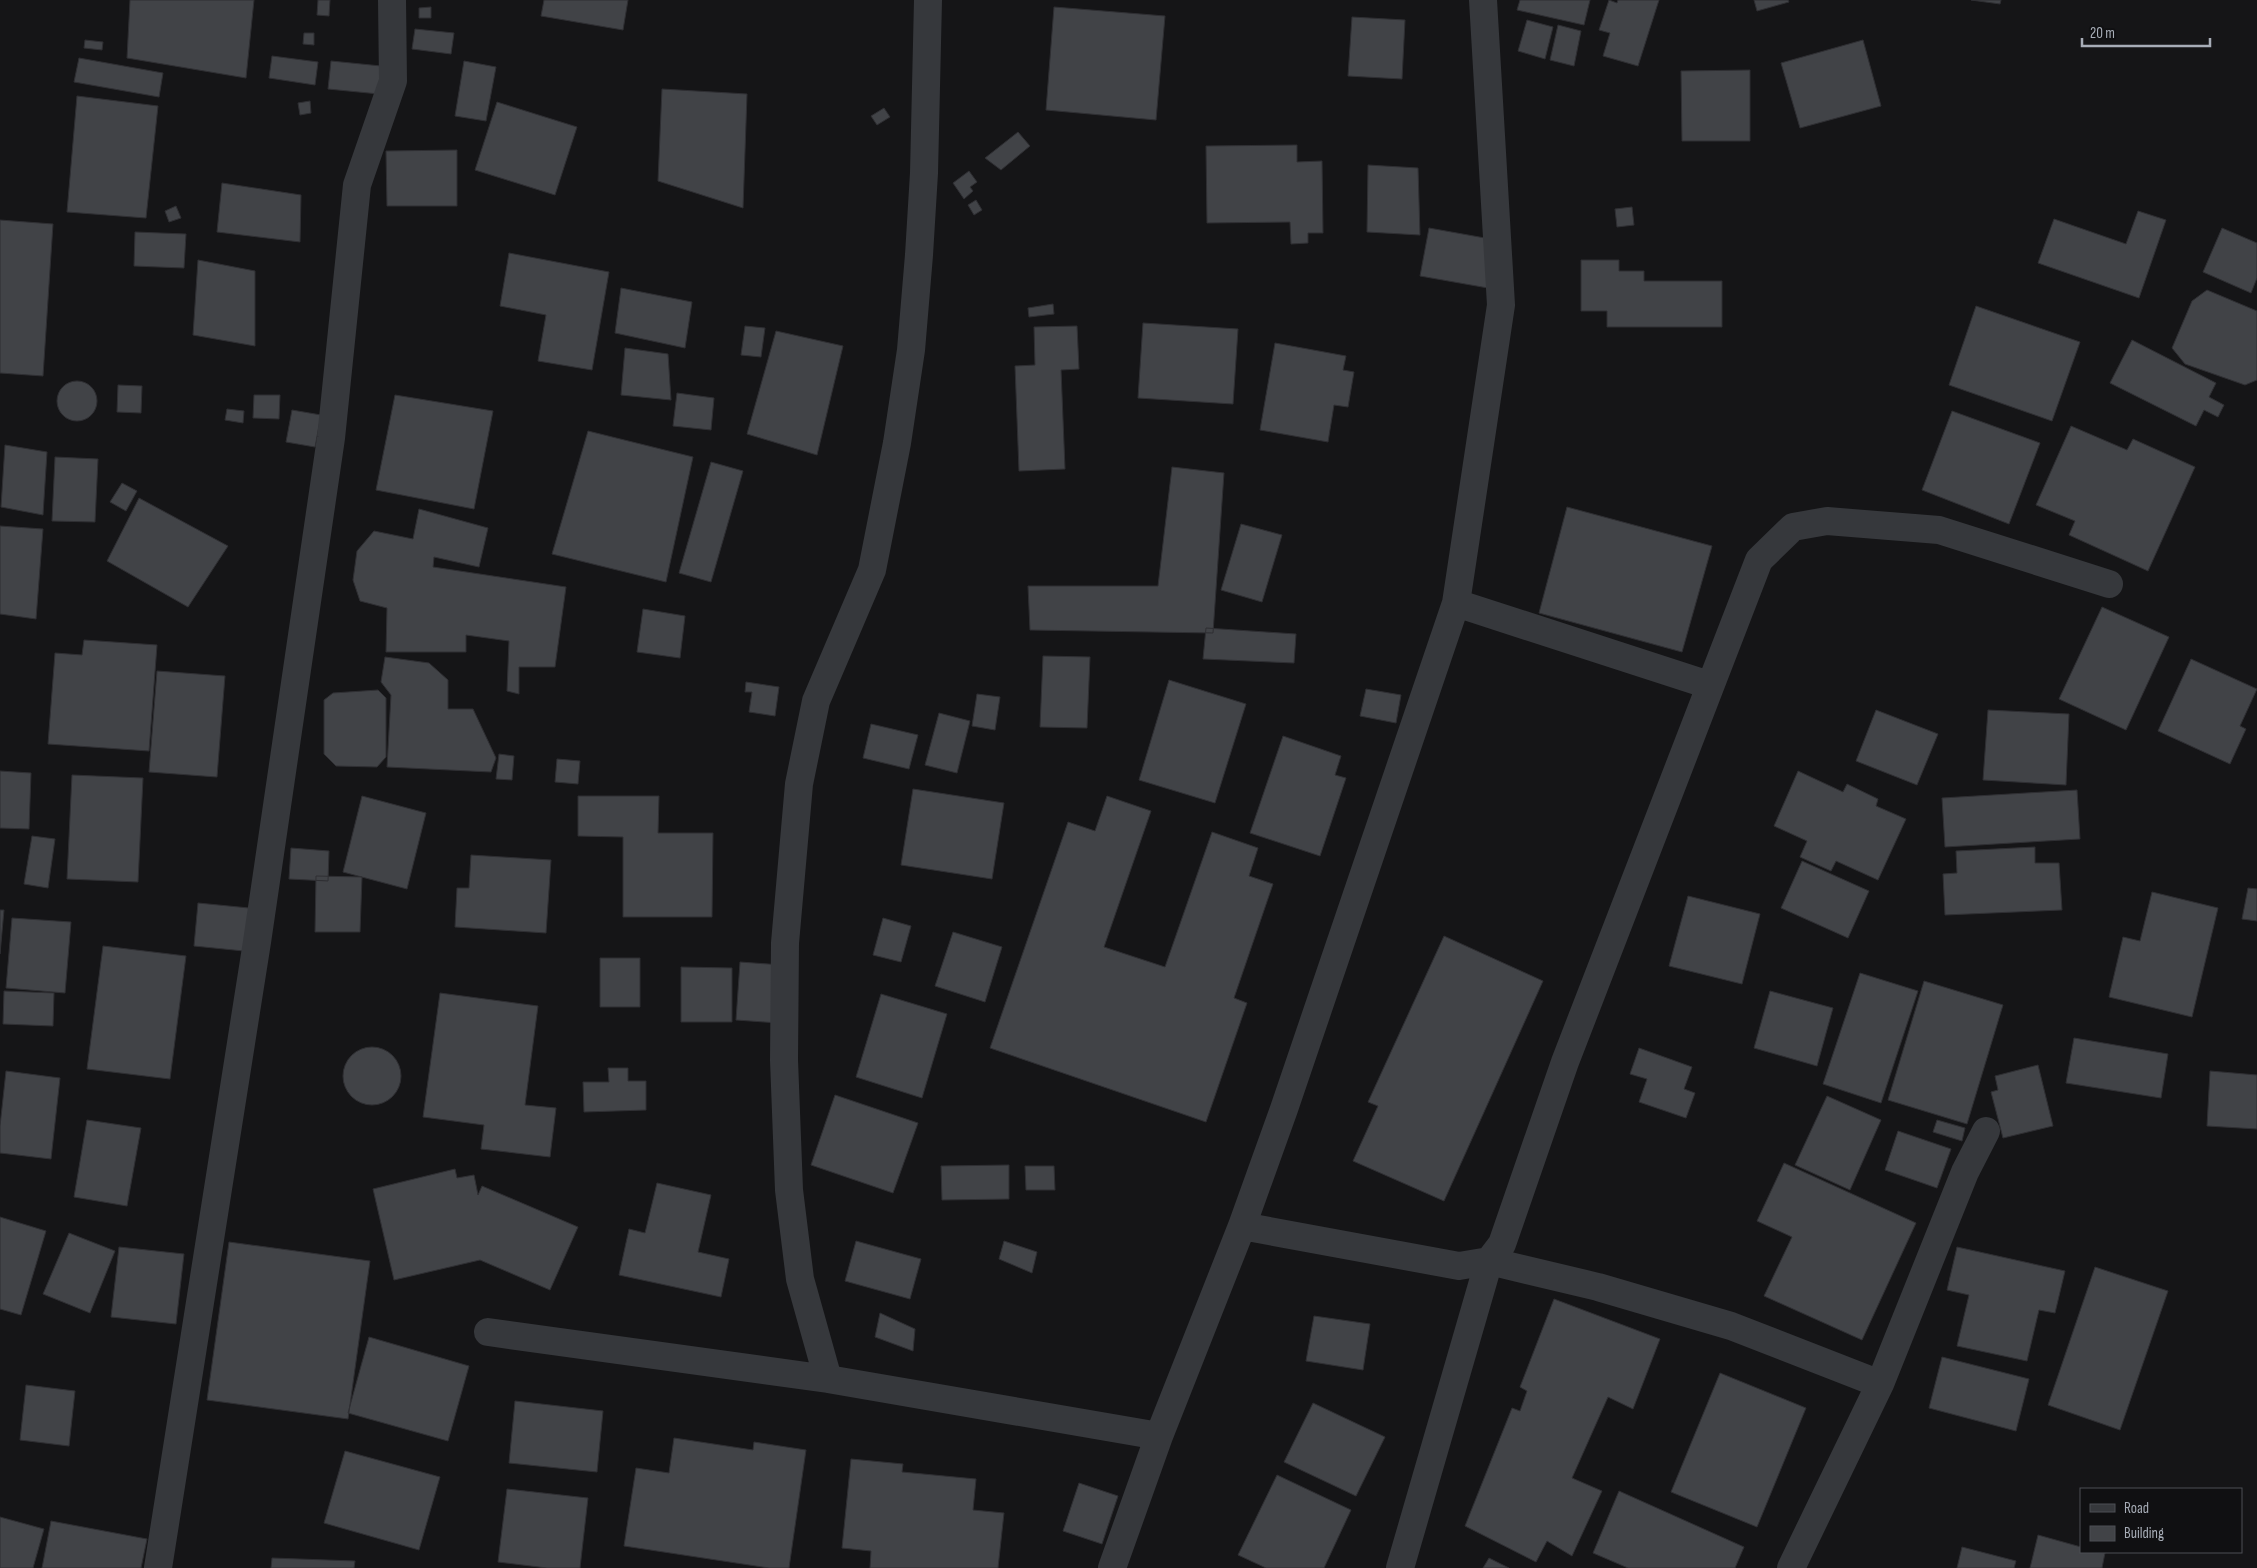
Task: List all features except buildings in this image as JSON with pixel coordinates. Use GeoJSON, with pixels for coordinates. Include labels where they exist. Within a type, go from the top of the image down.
{"type":"FeatureCollection","features":[{"type":"Feature","properties":{"kind":"street"},"geometry":{"type":"LineString","coordinates":[[158,1568],[258,942],[329,448],[357,185],[393,81],[392,0]]}},
{"type":"Feature","properties":{"kind":"street"},"geometry":{"type":"LineString","coordinates":[[828,1379],[800,1279],[789,1190],[784,1060],[785,943],[799,784],[816,701],[872,570],[899,434],[911,350],[919,255],[924,173],[928,0]]}},
{"type":"Feature","properties":{"kind":"street"},"geometry":{"type":"LineString","coordinates":[[1112,1568],[1159,1436],[1242,1226],[1288,1100],[1456,603],[1500,306],[1483,0]]}},
{"type":"Feature","properties":{"kind":"street"},"geometry":{"type":"LineString","coordinates":[[1400,1568],[1489,1261],[1502,1244],[1565,1062],[1709,685],[1759,560],[1793,527],[1827,521],[1939,530],[2109,584]]}},
{"type":"Feature","properties":{"kind":"street"},"geometry":{"type":"LineString","coordinates":[[1456,603],[1709,685]]}},
{"type":"Feature","properties":{"kind":"street"},"geometry":{"type":"LineString","coordinates":[[1791,1568],[1880,1384],[1965,1172],[1986,1131]]}},
{"type":"Feature","properties":{"kind":"street"},"geometry":{"type":"LineString","coordinates":[[1242,1226],[1459,1266],[1489,1261],[1598,1288],[1731,1326],[1880,1384]]}},
{"type":"Feature","properties":{"kind":"street"},"geometry":{"type":"LineString","coordinates":[[488,1332],[828,1379],[1159,1436]]}}]}
